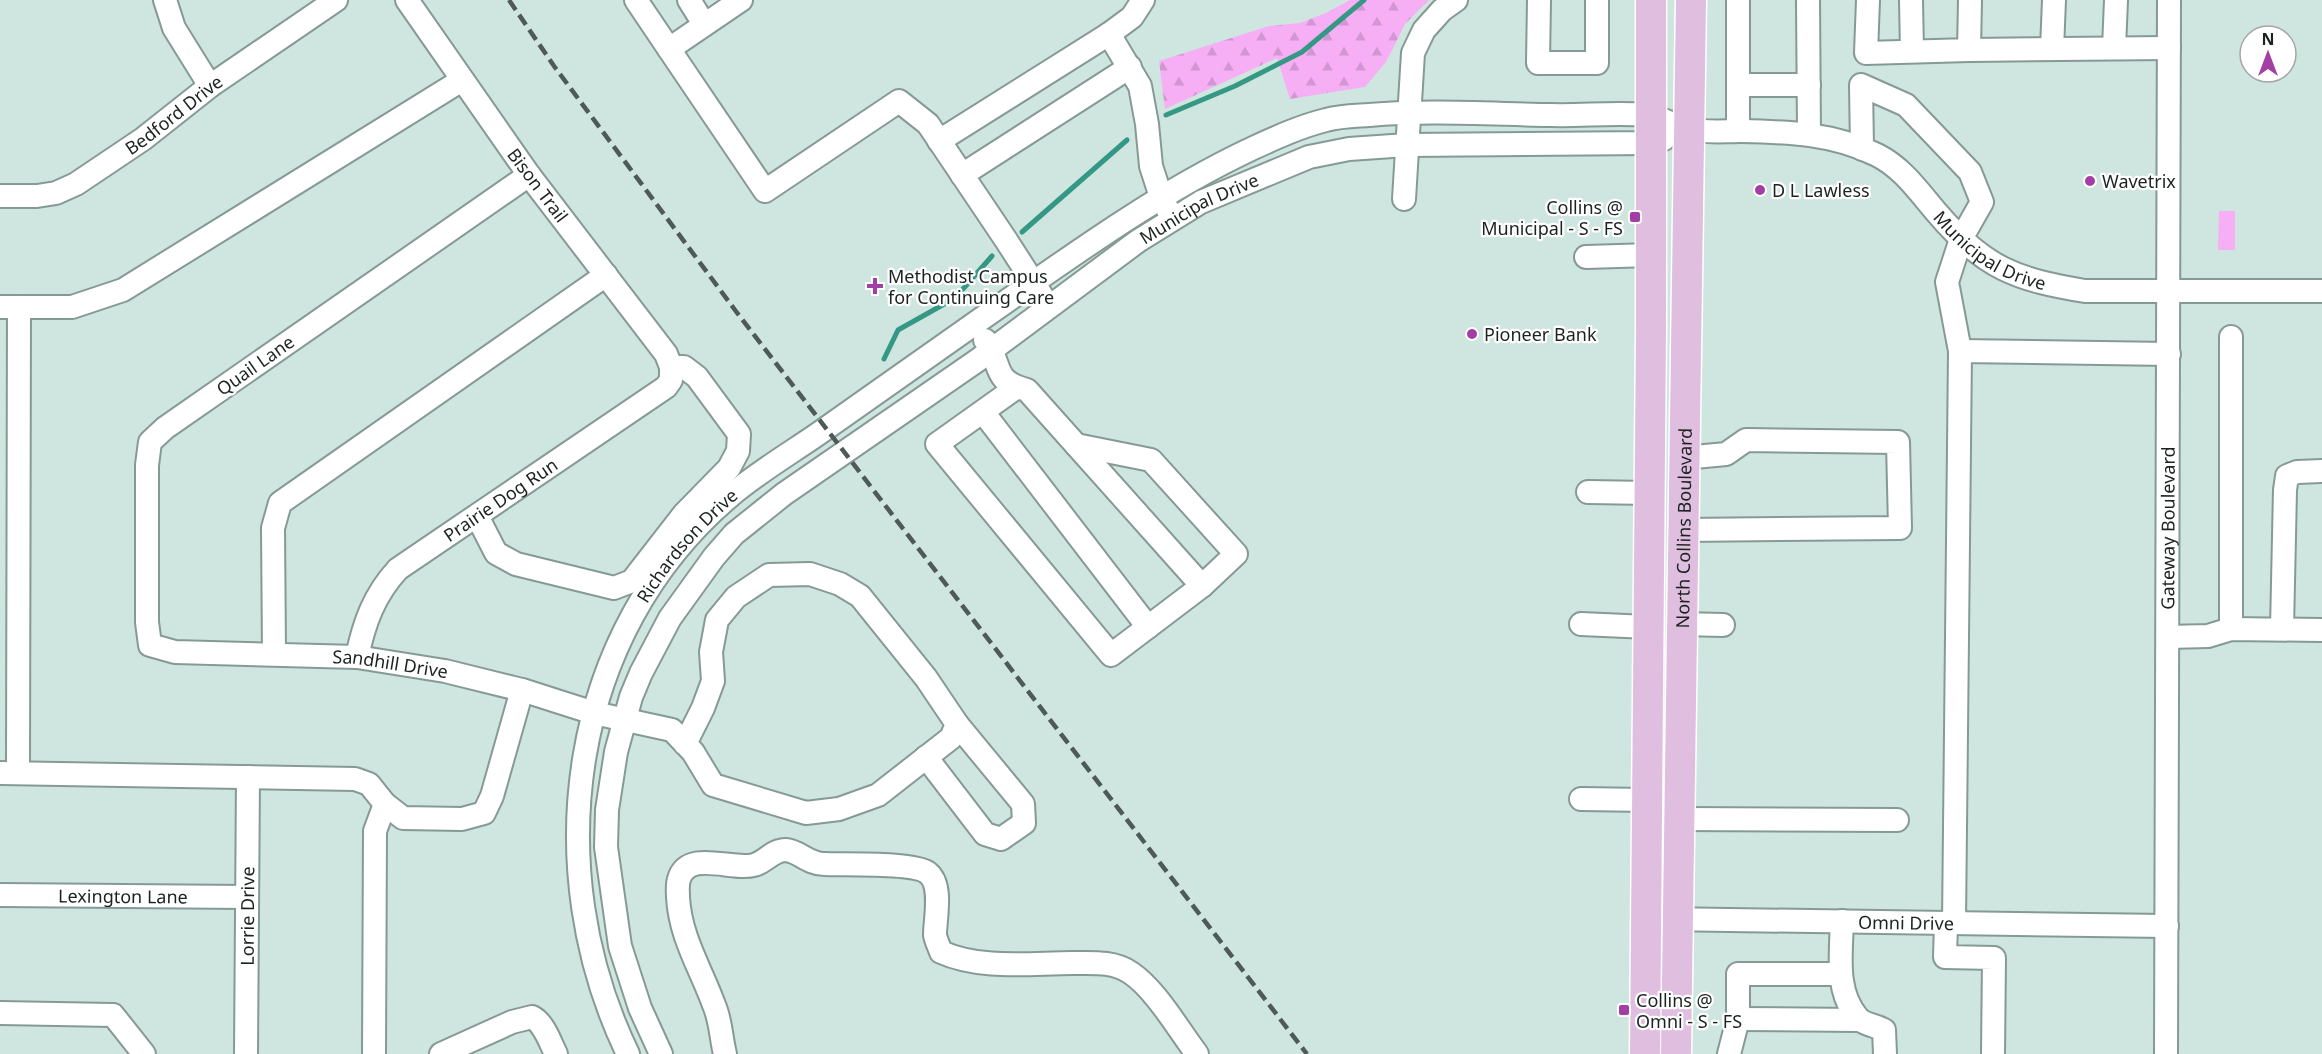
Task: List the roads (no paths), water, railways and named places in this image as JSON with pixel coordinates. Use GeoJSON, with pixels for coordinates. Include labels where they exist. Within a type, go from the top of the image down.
{"type":"FeatureCollection","features":[{"type":"Feature","properties":{"kind":"main road","name":"North Collins Boulevard"},"geometry":{"type":"LineString","coordinates":[[1645,1054],[1651,0]]}},
{"type":"Feature","properties":{"kind":"main road","name":"North Collins Boulevard"},"geometry":{"type":"LineString","coordinates":[[1676,1054],[1691,0]]}},
{"type":"Feature","properties":{"kind":"main road"},"geometry":{"type":"LineString","coordinates":[[1680,733],[1665,664],[1657,642],[1648,627],[1682,593]]}},
{"type":"Feature","properties":{"kind":"street"},"geometry":{"type":"LineString","coordinates":[[165,0],[174,28],[210,86]]}},
{"type":"Feature","properties":{"kind":"street","name":"Bedford Drive"},"geometry":{"type":"LineString","coordinates":[[0,196],[37,196],[56,193],[76,184],[143,139],[210,86],[336,0]]}},
{"type":"Feature","properties":{"kind":"street","name":"Bison Trail"},"geometry":{"type":"LineString","coordinates":[[407,0],[529,175],[666,354],[671,367]]}},
{"type":"Feature","properties":{"kind":"street"},"geometry":{"type":"LineString","coordinates":[[636,0],[765,191],[899,101],[928,124],[1006,240],[1032,284],[1050,307]]}},
{"type":"Feature","properties":{"kind":"street"},"geometry":{"type":"LineString","coordinates":[[689,0],[705,24]]}},
{"type":"Feature","properties":{"kind":"street"},"geometry":{"type":"LineString","coordinates":[[669,49],[741,0]]}},
{"type":"Feature","properties":{"kind":"street"},"geometry":{"type":"LineString","coordinates":[[939,141],[1109,34],[1132,17],[1143,0]]}},
{"type":"Feature","properties":{"kind":"street"},"geometry":{"type":"LineString","coordinates":[[1404,199],[1413,53],[1424,30],[1442,10],[1456,0]]}},
{"type":"Feature","properties":{"kind":"street"},"geometry":{"type":"LineString","coordinates":[[1539,0],[1538,63],[1597,63],[1597,0]]}},
{"type":"Feature","properties":{"kind":"street"},"geometry":{"type":"LineString","coordinates":[[1738,0],[1738,131]]}},
{"type":"Feature","properties":{"kind":"street"},"geometry":{"type":"LineString","coordinates":[[1808,0],[1809,134]]}},
{"type":"Feature","properties":{"kind":"street"},"geometry":{"type":"LineString","coordinates":[[1868,0],[1866,53],[2169,48]]}},
{"type":"Feature","properties":{"kind":"street"},"geometry":{"type":"LineString","coordinates":[[1911,0],[1912,51]]}},
{"type":"Feature","properties":{"kind":"street"},"geometry":{"type":"LineString","coordinates":[[1969,50],[1970,0]]}},
{"type":"Feature","properties":{"kind":"street"},"geometry":{"type":"LineString","coordinates":[[2052,49],[2054,0]]}},
{"type":"Feature","properties":{"kind":"street"},"geometry":{"type":"LineString","coordinates":[[2114,48],[2116,0]]}},
{"type":"Feature","properties":{"kind":"street","name":"Gateway Boulevard"},"geometry":{"type":"LineString","coordinates":[[2166,1054],[2169,0]]}},
{"type":"Feature","properties":{"kind":"street"},"geometry":{"type":"LineString","coordinates":[[1109,34],[1140,86],[1151,166],[1161,197],[1173,219]]}},
{"type":"Feature","properties":{"kind":"street"},"geometry":{"type":"LineString","coordinates":[[962,175],[1130,67]]}},
{"type":"Feature","properties":{"kind":"street"},"geometry":{"type":"LineString","coordinates":[[462,80],[123,290],[72,307],[10,307],[9,773],[355,779],[369,784],[385,804],[403,818],[462,819],[484,813],[492,796],[522,690]]}},
{"type":"Feature","properties":{"kind":"street"},"geometry":{"type":"LineString","coordinates":[[1738,85],[1809,85]]}},
{"type":"Feature","properties":{"kind":"street"},"geometry":{"type":"LineString","coordinates":[[1862,148],[1861,85],[1906,105],[1970,172],[1982,202],[1961,239],[1947,282],[1960,351],[1950,923],[1945,957],[1994,958],[1993,1054]]}},
{"type":"Feature","properties":{"kind":"street","name":"Municipal Drive"},"geometry":{"type":"LineString","coordinates":[[1125,220],[1161,197],[1231,159],[1284,134],[1331,118],[1408,112],[1651,129],[1809,134],[1845,142],[1881,157],[1915,185],[1961,239],[1999,269],[2048,285],[2085,291],[2322,291]]}},
{"type":"Feature","properties":{"kind":"street","name":"Municipal Drive"},"geometry":{"type":"LineString","coordinates":[[784,494],[994,355],[1050,307],[1138,241],[1201,202],[1310,157],[1349,149],[1651,129]]}},
{"type":"Feature","properties":{"kind":"street","name":"Quail Lane"},"geometry":{"type":"LineString","coordinates":[[150,645],[147,622],[147,465],[150,442],[165,428],[529,175]]}},
{"type":"Feature","properties":{"kind":"street","name":"Richardson Drive"},"geometry":{"type":"LineString","coordinates":[[628,1054],[599,982],[585,922],[576,852],[576,818],[594,713],[617,646],[638,607],[659,572],[698,527],[730,496],[1125,220]]}},
{"type":"Feature","properties":{"kind":"street"},"geometry":{"type":"LineString","coordinates":[[1586,257],[1651,255]]}},
{"type":"Feature","properties":{"kind":"street"},"geometry":{"type":"LineString","coordinates":[[274,653],[273,528],[280,503],[606,275]]}},
{"type":"Feature","properties":{"kind":"street"},"geometry":{"type":"LineString","coordinates":[[973,325],[994,355],[1005,362],[1016,377],[1017,387]]}},
{"type":"Feature","properties":{"kind":"street"},"geometry":{"type":"LineString","coordinates":[[2231,337],[2231,629]]}},
{"type":"Feature","properties":{"kind":"street"},"geometry":{"type":"LineString","coordinates":[[1960,351],[2169,354]]}},
{"type":"Feature","properties":{"kind":"street"},"geometry":{"type":"LineString","coordinates":[[477,516],[496,553],[516,564],[614,588],[632,581],[684,514],[729,468],[738,451],[739,434],[697,377],[684,367],[671,367]]}},
{"type":"Feature","properties":{"kind":"street","name":"Prairie Dog Run"},"geometry":{"type":"LineString","coordinates":[[357,657],[367,618],[376,596],[398,569],[666,387],[671,380],[671,367]]}},
{"type":"Feature","properties":{"kind":"street"},"geometry":{"type":"LineString","coordinates":[[1017,387],[937,444],[1111,655],[1202,586],[1236,554],[1150,460],[1076,445]]}},
{"type":"Feature","properties":{"kind":"street"},"geometry":{"type":"LineString","coordinates":[[1017,387],[1027,390],[1202,586]]}},
{"type":"Feature","properties":{"kind":"street"},"geometry":{"type":"LineString","coordinates":[[983,412],[1148,627]]}},
{"type":"Feature","properties":{"kind":"street"},"geometry":{"type":"LineString","coordinates":[[1683,530],[1900,528],[1898,442],[1746,440],[1726,454],[1684,458]]}},
{"type":"Feature","properties":{"kind":"street"},"geometry":{"type":"LineString","coordinates":[[2282,629],[2284,490],[2287,476],[2297,472],[2322,471]]}},
{"type":"Feature","properties":{"kind":"street"},"geometry":{"type":"LineString","coordinates":[[1588,492],[1649,493]]}},
{"type":"Feature","properties":{"kind":"street","name":"Richardson Drive"},"geometry":{"type":"LineString","coordinates":[[661,1054],[640,1008],[620,946],[606,847],[607,810],[616,752],[631,697],[655,645],[683,600],[734,534],[784,494]]}},
{"type":"Feature","properties":{"kind":"street"},"geometry":{"type":"LineString","coordinates":[[685,744],[703,708],[713,681],[711,652],[717,620],[736,597],[769,575],[810,574],[840,584],[861,596],[926,678],[957,724],[1023,804],[1024,823],[1001,839],[985,834],[926,757]]}},
{"type":"Feature","properties":{"kind":"street"},"geometry":{"type":"LineString","coordinates":[[1581,624],[1648,627]]}},
{"type":"Feature","properties":{"kind":"street"},"geometry":{"type":"LineString","coordinates":[[1682,624],[1723,626]]}},
{"type":"Feature","properties":{"kind":"street"},"geometry":{"type":"LineString","coordinates":[[2168,637],[2208,636],[2231,629],[2322,630]]}},
{"type":"Feature","properties":{"kind":"street","name":"Sandhill Drive"},"geometry":{"type":"LineString","coordinates":[[150,645],[175,652],[357,657],[445,671],[522,690],[594,713],[672,730],[693,752],[713,784],[806,813],[839,809],[878,795],[951,738],[957,724]]}},
{"type":"Feature","properties":{"kind":"street","name":"Lorrie Drive"},"geometry":{"type":"LineString","coordinates":[[246,1054],[248,777]]}},
{"type":"Feature","properties":{"kind":"street"},"geometry":{"type":"LineString","coordinates":[[1581,799],[1646,800]]}},
{"type":"Feature","properties":{"kind":"street"},"geometry":{"type":"LineString","coordinates":[[374,1054],[375,831],[385,804]]}},
{"type":"Feature","properties":{"kind":"street"},"geometry":{"type":"LineString","coordinates":[[1679,819],[1897,820]]}},
{"type":"Feature","properties":{"kind":"street"},"geometry":{"type":"LineString","coordinates":[[725,1054],[716,1007],[685,940],[678,904],[678,882],[682,871],[691,865],[700,863],[754,865],[773,853],[788,850],[814,864],[915,868],[927,872],[936,890],[935,938],[941,952],[958,960],[980,963],[1102,962],[1129,971],[1147,987],[1197,1054]]}},
{"type":"Feature","properties":{"kind":"street","name":"Lexington Lane"},"geometry":{"type":"LineString","coordinates":[[0,895],[246,897]]}},
{"type":"Feature","properties":{"kind":"street","name":"Omni Drive"},"geometry":{"type":"LineString","coordinates":[[1645,918],[2167,926]]}},
{"type":"Feature","properties":{"kind":"street"},"geometry":{"type":"LineString","coordinates":[[1842,921],[1841,974],[1845,995],[1860,1020]]}},
{"type":"Feature","properties":{"kind":"street"},"geometry":{"type":"LineString","coordinates":[[1729,1054],[1738,1019],[1738,974],[1841,974]]}},
{"type":"Feature","properties":{"kind":"street"},"geometry":{"type":"LineString","coordinates":[[0,1013],[113,1015],[144,1054]]}},
{"type":"Feature","properties":{"kind":"street"},"geometry":{"type":"LineString","coordinates":[[441,1054],[512,1022],[532,1017],[537,1019],[556,1054]]}},
{"type":"Feature","properties":{"kind":"street"},"geometry":{"type":"LineString","coordinates":[[1738,1019],[1860,1020],[1884,1030],[1885,1054]]}},
{"type":"Feature","properties":{"kind":"waterway"},"geometry":{"type":"LineString","coordinates":[[1166,115],[1235,86],[1302,52],[1364,0]]}},
{"type":"Feature","properties":{"kind":"waterway"},"geometry":{"type":"LineString","coordinates":[[1022,232],[1127,140]]}},
{"type":"Feature","properties":{"kind":"waterway"},"geometry":{"type":"LineString","coordinates":[[884,359],[898,330],[955,298],[992,256]]}},
{"type":"Feature","properties":{"kind":"railway"},"geometry":{"type":"LineString","coordinates":[[509,0],[554,66],[735,310],[1307,1054]]}},
{"type":"Feature","properties":{"kind":"place","name":"Wavetrix"},"geometry":{"type":"Point","coordinates":[2090,181]}},
{"type":"Feature","properties":{"kind":"place","name":"D L Lawless"},"geometry":{"type":"Point","coordinates":[1760,190]}},
{"type":"Feature","properties":{"kind":"place","name":"Collins @ Municipal - S - FS"},"geometry":{"type":"Point","coordinates":[1635,217]}},
{"type":"Feature","properties":{"kind":"place","name":"Methodist Campus for Continuing Care"},"geometry":{"type":"Point","coordinates":[875,286]}},
{"type":"Feature","properties":{"kind":"place","name":"Pioneer Bank"},"geometry":{"type":"Point","coordinates":[1472,334]}},
{"type":"Feature","properties":{"kind":"place","name":"Collins @ Omni - S - FS"},"geometry":{"type":"Point","coordinates":[1624,1010]}}]}
